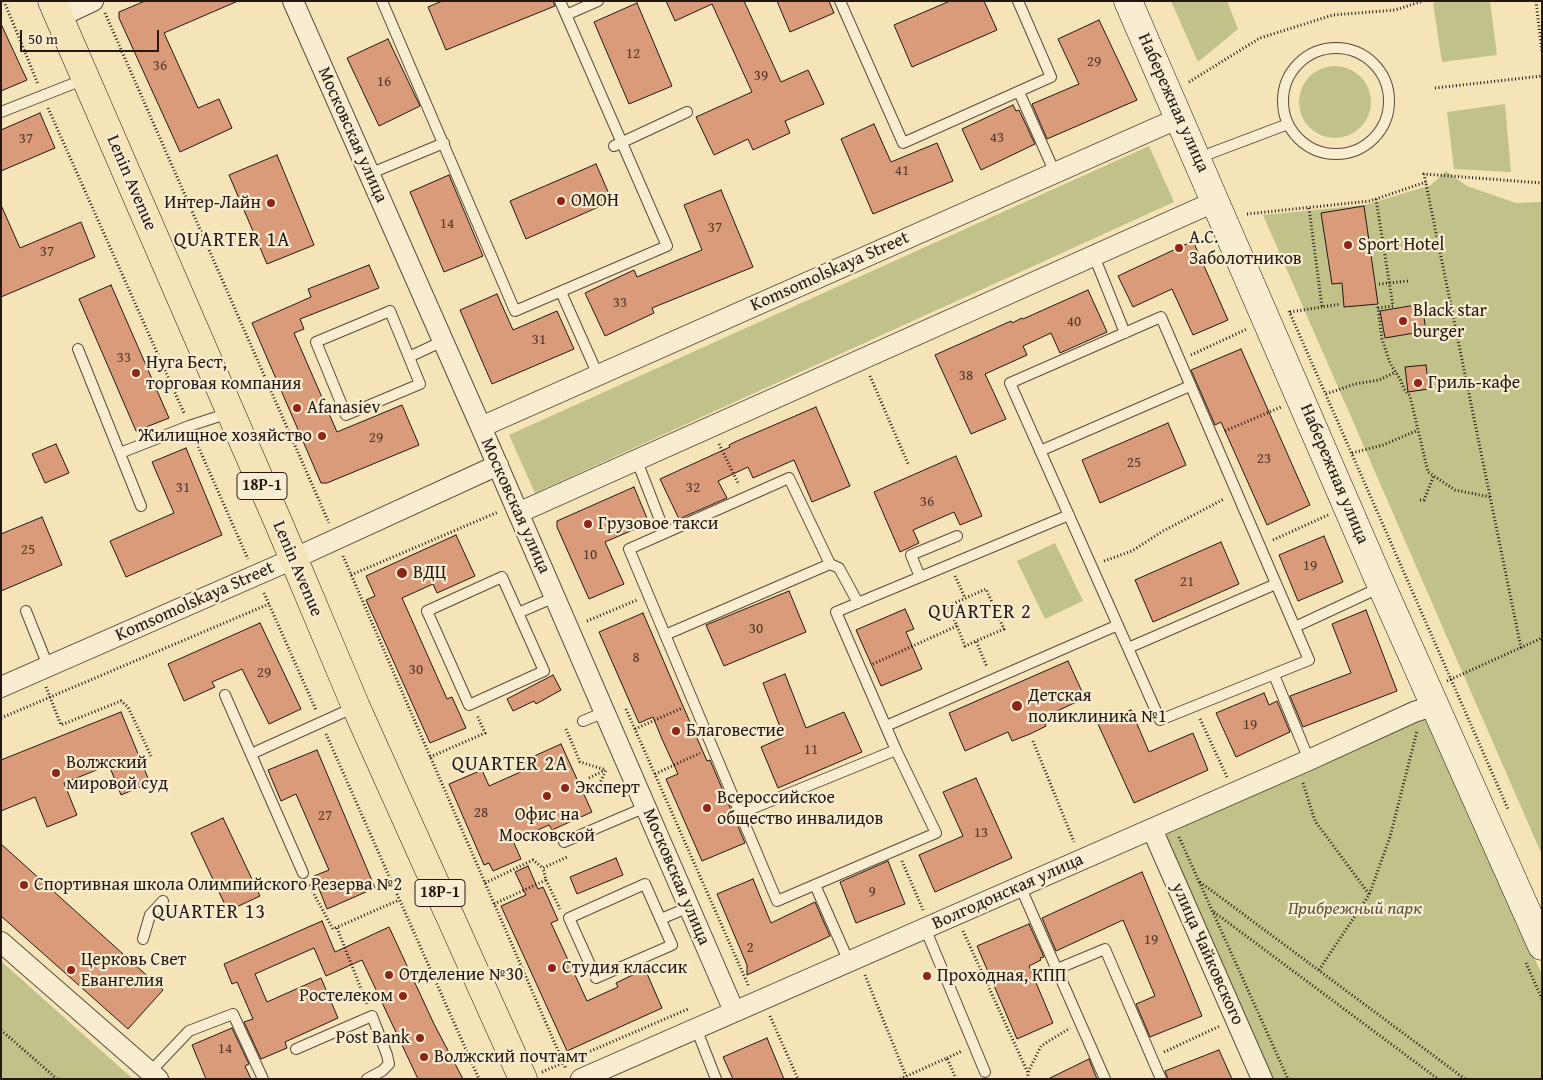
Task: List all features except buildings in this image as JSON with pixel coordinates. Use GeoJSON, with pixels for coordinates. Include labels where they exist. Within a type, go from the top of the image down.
{"type":"FeatureCollection","features":[{"type":"Feature","properties":{"kind":"main road","name":"Lenin Avenue"},"geometry":{"type":"LineString","coordinates":[[55,9],[356,707],[532,1076]]}},
{"type":"Feature","properties":{"kind":"street","name":"Московская улица"},"geometry":{"type":"LineString","coordinates":[[293,1],[498,465],[510,512],[555,597],[734,1011]]}},
{"type":"Feature","properties":{"kind":"street","name":"Набережная улица"},"geometry":{"type":"LineString","coordinates":[[1128,1],[1382,587],[1429,716],[1542,946]]}},
{"type":"Feature","properties":{"kind":"street"},"geometry":{"type":"LineString","coordinates":[[55,9],[98,6]]}},
{"type":"Feature","properties":{"kind":"street","name":"Komsomolskaya Street"},"geometry":{"type":"LineString","coordinates":[[481,427],[1179,118]]}},
{"type":"Feature","properties":{"kind":"street"},"geometry":{"type":"LineString","coordinates":[[510,512],[637,461],[1216,202]]}},
{"type":"Feature","properties":{"kind":"street","name":"Komsomolskaya Street"},"geometry":{"type":"LineString","coordinates":[[1,687],[293,559],[498,465]]}},
{"type":"Feature","properties":{"kind":"street","name":"Волгодонская улица"},"geometry":{"type":"LineString","coordinates":[[574,1076],[734,1011],[853,970],[927,929],[959,923],[1020,886],[1414,712],[1429,716]]}},
{"type":"Feature","properties":{"kind":"street","name":"улица Чайковского"},"geometry":{"type":"LineString","coordinates":[[1152,828],[1224,1024],[1262,1079]]}},
{"type":"Feature","properties":{"kind":"street"},"geometry":{"type":"LineString","coordinates":[[1,942],[154,1076]]}},
{"type":"Feature","properties":{"kind":"lane"},"geometry":{"type":"LineString","coordinates":[[382,1],[515,311],[667,246],[618,144],[560,1]]}},
{"type":"Feature","properties":{"kind":"lane"},"geometry":{"type":"LineString","coordinates":[[566,15],[598,1]]}},
{"type":"Feature","properties":{"kind":"lane"},"geometry":{"type":"LineString","coordinates":[[840,1],[903,143],[1052,78],[1018,1]]}},
{"type":"Feature","properties":{"kind":"lane"},"geometry":{"type":"LineString","coordinates":[[1338,48],[1354,51],[1369,60],[1381,73],[1388,90],[1388,108],[1383,125],[1373,139],[1358,149],[1341,154],[1323,153],[1306,146],[1294,134],[1288,124],[1285,119],[1282,102],[1285,85],[1292,70],[1305,57],[1320,50],[1338,48]]}},
{"type":"Feature","properties":{"kind":"lane"},"geometry":{"type":"LineString","coordinates":[[1,112],[86,79]]}},
{"type":"Feature","properties":{"kind":"lane"},"geometry":{"type":"LineString","coordinates":[[1020,92],[1055,173]]}},
{"type":"Feature","properties":{"kind":"lane"},"geometry":{"type":"LineString","coordinates":[[618,144],[687,112]]}},
{"type":"Feature","properties":{"kind":"lane"},"geometry":{"type":"LineString","coordinates":[[1197,158],[1288,124]]}},
{"type":"Feature","properties":{"kind":"lane"},"geometry":{"type":"LineString","coordinates":[[369,174],[444,143]]}},
{"type":"Feature","properties":{"kind":"lane"},"geometry":{"type":"LineString","coordinates":[[1094,256],[1125,333]]}},
{"type":"Feature","properties":{"kind":"lane"},"geometry":{"type":"LineString","coordinates":[[561,292],[598,375]]}},
{"type":"Feature","properties":{"kind":"lane"},"geometry":{"type":"LineString","coordinates":[[390,311],[409,357],[420,384],[346,415],[316,342],[390,311]]}},
{"type":"Feature","properties":{"kind":"lane"},"geometry":{"type":"LineString","coordinates":[[1161,317],[1179,360],[1309,660],[1160,720],[1010,383],[1161,317]]}},
{"type":"Feature","properties":{"kind":"lane"},"geometry":{"type":"LineString","coordinates":[[409,357],[443,341]]}},
{"type":"Feature","properties":{"kind":"lane"},"geometry":{"type":"LineString","coordinates":[[78,349],[141,506]]}},
{"type":"Feature","properties":{"kind":"lane"},"geometry":{"type":"LineString","coordinates":[[1040,451],[1190,386]]}},
{"type":"Feature","properties":{"kind":"lane"},"geometry":{"type":"LineString","coordinates":[[120,453],[230,413]]}},
{"type":"Feature","properties":{"kind":"lane"},"geometry":{"type":"LineString","coordinates":[[637,461],[665,532]]}},
{"type":"Feature","properties":{"kind":"lane"},"geometry":{"type":"LineString","coordinates":[[858,603],[839,568],[830,564],[789,478],[629,549],[777,901],[936,833],[896,750],[836,612],[858,603],[1069,515]]}},
{"type":"Feature","properties":{"kind":"lane"},"geometry":{"type":"LineString","coordinates":[[920,577],[911,555],[957,536]]}},
{"type":"Feature","properties":{"kind":"lane"},"geometry":{"type":"LineString","coordinates":[[665,635],[830,564]]}},
{"type":"Feature","properties":{"kind":"lane"},"geometry":{"type":"LineString","coordinates":[[502,577],[518,613],[544,671],[469,705],[427,611],[502,577]]}},
{"type":"Feature","properties":{"kind":"lane"},"geometry":{"type":"LineString","coordinates":[[1128,648],[1276,584]]}},
{"type":"Feature","properties":{"kind":"lane"},"geometry":{"type":"LineString","coordinates":[[1295,628],[1382,587]]}},
{"type":"Feature","properties":{"kind":"lane"},"geometry":{"type":"LineString","coordinates":[[518,613],[555,597]]}},
{"type":"Feature","properties":{"kind":"lane"},"geometry":{"type":"LineString","coordinates":[[26,611],[44,668]]}},
{"type":"Feature","properties":{"kind":"lane"},"geometry":{"type":"LineString","coordinates":[[886,726],[1118,625]]}},
{"type":"Feature","properties":{"kind":"lane"},"geometry":{"type":"LineString","coordinates":[[1274,674],[1309,760]]}},
{"type":"Feature","properties":{"kind":"lane"},"geometry":{"type":"LineString","coordinates":[[225,695],[303,873]]}},
{"type":"Feature","properties":{"kind":"lane"},"geometry":{"type":"LineString","coordinates":[[251,754],[356,707]]}},
{"type":"Feature","properties":{"kind":"lane"},"geometry":{"type":"LineString","coordinates":[[583,721],[605,712]]}},
{"type":"Feature","properties":{"kind":"lane"},"geometry":{"type":"LineString","coordinates":[[741,813],[896,750]]}},
{"type":"Feature","properties":{"kind":"lane"},"geometry":{"type":"LineString","coordinates":[[564,842],[646,807]]}},
{"type":"Feature","properties":{"kind":"lane"},"geometry":{"type":"LineString","coordinates":[[646,884],[661,919],[672,945],[596,978],[570,918],[646,884]]}},
{"type":"Feature","properties":{"kind":"lane"},"geometry":{"type":"LineString","coordinates":[[815,885],[853,970]]}},
{"type":"Feature","properties":{"kind":"lane"},"geometry":{"type":"LineString","coordinates":[[1020,886],[1105,1079]]}},
{"type":"Feature","properties":{"kind":"lane"},"geometry":{"type":"LineString","coordinates":[[142,939],[150,915],[163,901]]}},
{"type":"Feature","properties":{"kind":"lane"},"geometry":{"type":"LineString","coordinates":[[661,919],[689,907]]}},
{"type":"Feature","properties":{"kind":"lane"},"geometry":{"type":"LineString","coordinates":[[927,929],[985,1072]]}},
{"type":"Feature","properties":{"kind":"lane"},"geometry":{"type":"LineString","coordinates":[[1057,969],[1105,949],[1161,1079]]}},
{"type":"Feature","properties":{"kind":"lane"},"geometry":{"type":"LineString","coordinates":[[154,1076],[189,1031],[233,1014],[263,1079]]}},
{"type":"Feature","properties":{"kind":"lane"},"geometry":{"type":"LineString","coordinates":[[296,1049],[372,1016],[389,1064],[382,1071],[368,1079]]}},
{"type":"Feature","properties":{"kind":"lane"},"geometry":{"type":"LineString","coordinates":[[696,1028],[716,1079]]}},
{"type":"Feature","properties":{"kind":"path"},"geometry":{"type":"LineString","coordinates":[[4,1],[43,96],[251,566]]}},
{"type":"Feature","properties":{"kind":"path"},"geometry":{"type":"LineString","coordinates":[[1189,82],[1260,38],[1333,15],[1395,10],[1423,1]]}},
{"type":"Feature","properties":{"kind":"path"},"geometry":{"type":"LineString","coordinates":[[1536,1],[1542,52]]}},
{"type":"Feature","properties":{"kind":"path"},"geometry":{"type":"LineString","coordinates":[[98,6],[331,528]]}},
{"type":"Feature","properties":{"kind":"path"},"geometry":{"type":"LineString","coordinates":[[1185,73],[1193,90]]}},
{"type":"Feature","properties":{"kind":"path"},"geometry":{"type":"LineString","coordinates":[[1435,88],[1542,76]]}},
{"type":"Feature","properties":{"kind":"path"},"geometry":{"type":"LineString","coordinates":[[1520,648],[1424,174],[1542,183]]}},
{"type":"Feature","properties":{"kind":"path"},"geometry":{"type":"LineString","coordinates":[[1244,206],[1247,214],[1309,208],[1376,199],[1426,182]]}},
{"type":"Feature","properties":{"kind":"path"},"geometry":{"type":"LineString","coordinates":[[1376,199],[1393,306],[1378,308],[1382,339],[1390,363],[1400,378],[1404,389],[1410,396],[1428,472],[1455,490],[1490,497]]}},
{"type":"Feature","properties":{"kind":"path"},"geometry":{"type":"LineString","coordinates":[[1309,208],[1322,307]]}},
{"type":"Feature","properties":{"kind":"path"},"geometry":{"type":"LineString","coordinates":[[1384,246],[1400,244]]}},
{"type":"Feature","properties":{"kind":"path"},"geometry":{"type":"LineString","coordinates":[[1379,284],[1408,281]]}},
{"type":"Feature","properties":{"kind":"path"},"geometry":{"type":"LineString","coordinates":[[1286,303],[1510,814]]}},
{"type":"Feature","properties":{"kind":"path"},"geometry":{"type":"LineString","coordinates":[[1290,312],[1341,304]]}},
{"type":"Feature","properties":{"kind":"path"},"geometry":{"type":"LineString","coordinates":[[1179,360],[1248,328]]}},
{"type":"Feature","properties":{"kind":"path"},"geometry":{"type":"LineString","coordinates":[[868,370],[908,466]]}},
{"type":"Feature","properties":{"kind":"path"},"geometry":{"type":"LineString","coordinates":[[1326,394],[1356,384],[1379,380],[1396,372]]}},
{"type":"Feature","properties":{"kind":"path"},"geometry":{"type":"LineString","coordinates":[[1213,437],[1282,407]]}},
{"type":"Feature","properties":{"kind":"path"},"geometry":{"type":"LineString","coordinates":[[1352,453],[1383,445],[1418,430]]}},
{"type":"Feature","properties":{"kind":"path"},"geometry":{"type":"LineString","coordinates":[[716,438],[744,497]]}},
{"type":"Feature","properties":{"kind":"path"},"geometry":{"type":"LineString","coordinates":[[1420,500],[1424,500],[1434,476]]}},
{"type":"Feature","properties":{"kind":"path"},"geometry":{"type":"LineString","coordinates":[[1091,565],[1132,551],[1163,531],[1237,492]]}},
{"type":"Feature","properties":{"kind":"path"},"geometry":{"type":"LineString","coordinates":[[351,575],[510,512]]}},
{"type":"Feature","properties":{"kind":"path"},"geometry":{"type":"LineString","coordinates":[[1260,546],[1329,515]]}},
{"type":"Feature","properties":{"kind":"path"},"geometry":{"type":"LineString","coordinates":[[343,556],[563,1063],[574,1076]]}},
{"type":"Feature","properties":{"kind":"path"},"geometry":{"type":"LineString","coordinates":[[951,564],[965,598]]}},
{"type":"Feature","properties":{"kind":"path"},"geometry":{"type":"LineString","coordinates":[[986,589],[1004,628],[965,646],[957,626],[948,606],[986,589]]}},
{"type":"Feature","properties":{"kind":"path"},"geometry":{"type":"LineString","coordinates":[[262,590],[478,1079]]}},
{"type":"Feature","properties":{"kind":"path"},"geometry":{"type":"LineString","coordinates":[[583,612],[587,621],[648,595]]}},
{"type":"Feature","properties":{"kind":"path"},"geometry":{"type":"LineString","coordinates":[[1,718],[269,604]]}},
{"type":"Feature","properties":{"kind":"path"},"geometry":{"type":"LineString","coordinates":[[861,669],[957,626]]}},
{"type":"Feature","properties":{"kind":"path"},"geometry":{"type":"LineString","coordinates":[[1451,679],[1542,638]]}},
{"type":"Feature","properties":{"kind":"path"},"geometry":{"type":"LineString","coordinates":[[976,641],[993,679]]}},
{"type":"Feature","properties":{"kind":"path"},"geometry":{"type":"LineString","coordinates":[[44,668],[50,698],[61,725],[121,701],[128,707],[151,756]]}},
{"type":"Feature","properties":{"kind":"path"},"geometry":{"type":"LineString","coordinates":[[623,702],[751,991]]}},
{"type":"Feature","properties":{"kind":"path"},"geometry":{"type":"LineString","coordinates":[[430,757],[485,733],[472,703]]}},
{"type":"Feature","properties":{"kind":"path"},"geometry":{"type":"LineString","coordinates":[[635,728],[694,703]]}},
{"type":"Feature","properties":{"kind":"path"},"geometry":{"type":"LineString","coordinates":[[1194,707],[1228,777]]}},
{"type":"Feature","properties":{"kind":"path"},"geometry":{"type":"LineString","coordinates":[[1408,734],[1417,730],[1429,716]]}},
{"type":"Feature","properties":{"kind":"path"},"geometry":{"type":"LineString","coordinates":[[566,729],[580,762],[606,770]]}},
{"type":"Feature","properties":{"kind":"path"},"geometry":{"type":"LineString","coordinates":[[1319,970],[1369,895],[1390,837],[1417,730]]}},
{"type":"Feature","properties":{"kind":"path"},"geometry":{"type":"LineString","coordinates":[[1033,741],[1075,845]]}},
{"type":"Feature","properties":{"kind":"path"},"geometry":{"type":"LineString","coordinates":[[655,774],[713,747]]}},
{"type":"Feature","properties":{"kind":"path"},"geometry":{"type":"LineString","coordinates":[[589,778],[606,770]]}},
{"type":"Feature","properties":{"kind":"path"},"geometry":{"type":"LineString","coordinates":[[595,794],[606,770]]}},
{"type":"Feature","properties":{"kind":"path"},"geometry":{"type":"LineString","coordinates":[[1219,781],[1236,774]]}},
{"type":"Feature","properties":{"kind":"path"},"geometry":{"type":"LineString","coordinates":[[1294,785],[1302,781],[1315,821],[1369,895]]}},
{"type":"Feature","properties":{"kind":"path"},"geometry":{"type":"LineString","coordinates":[[1179,836],[1288,1079]]}},
{"type":"Feature","properties":{"kind":"path"},"geometry":{"type":"LineString","coordinates":[[543,868],[567,857],[564,842]]}},
{"type":"Feature","properties":{"kind":"path"},"geometry":{"type":"LineString","coordinates":[[897,850],[927,929],[959,923],[971,928]]}},
{"type":"Feature","properties":{"kind":"path"},"geometry":{"type":"LineString","coordinates":[[485,882],[532,860],[543,868],[546,880],[560,909],[570,918]]}},
{"type":"Feature","properties":{"kind":"path"},"geometry":{"type":"LineString","coordinates":[[303,873],[333,929],[399,900]]}},
{"type":"Feature","properties":{"kind":"path"},"geometry":{"type":"LineString","coordinates":[[494,904],[546,880]]}},
{"type":"Feature","properties":{"kind":"path"},"geometry":{"type":"LineString","coordinates":[[1199,882],[1465,1079]]}},
{"type":"Feature","properties":{"kind":"path"},"geometry":{"type":"LineString","coordinates":[[1213,912],[1438,1079]]}},
{"type":"Feature","properties":{"kind":"path"},"geometry":{"type":"LineString","coordinates":[[959,923],[1028,1074]]}},
{"type":"Feature","properties":{"kind":"path"},"geometry":{"type":"LineString","coordinates":[[337,928],[372,1016]]}},
{"type":"Feature","properties":{"kind":"path"},"geometry":{"type":"LineString","coordinates":[[853,970],[873,970]]}},
{"type":"Feature","properties":{"kind":"path"},"geometry":{"type":"LineString","coordinates":[[874,995],[906,1076]]}},
{"type":"Feature","properties":{"kind":"path"},"geometry":{"type":"LineString","coordinates":[[532,1076],[695,1006]]}},
{"type":"Feature","properties":{"kind":"path"},"geometry":{"type":"LineString","coordinates":[[768,1009],[798,1079]]}},
{"type":"Feature","properties":{"kind":"path"},"geometry":{"type":"LineString","coordinates":[[762,1020],[770,1016]]}},
{"type":"Feature","properties":{"kind":"path"},"geometry":{"type":"LineString","coordinates":[[1027,1079],[1042,1046],[1080,1022]]}},
{"type":"Feature","properties":{"kind":"path"},"geometry":{"type":"LineString","coordinates":[[1152,1057],[1224,1024]]}},
{"type":"Feature","properties":{"kind":"path"},"geometry":{"type":"LineString","coordinates":[[1,1030],[56,1078]]}},
{"type":"Feature","properties":{"kind":"path"},"geometry":{"type":"LineString","coordinates":[[900,1079],[947,1058],[956,1079]]}},
{"type":"Feature","properties":{"kind":"path"},"geometry":{"type":"LineString","coordinates":[[49,1079],[56,1078]]}},
{"type":"Feature","properties":{"kind":"green space"},"geometry":{"type":"Polygon","coordinates":[[[1171,1],[1227,1],[1238,29],[1198,62],[1171,1]]]}},
{"type":"Feature","properties":{"kind":"green space"},"geometry":{"type":"Polygon","coordinates":[[[1439,1],[1490,1],[1497,55],[1442,62],[1433,3],[1439,1]]]}},
{"type":"Feature","properties":{"kind":"green space"},"geometry":{"type":"Polygon","coordinates":[[[1335,66],[1355,72],[1365,82],[1371,102],[1365,122],[1355,132],[1335,138],[1315,132],[1305,122],[1299,102],[1305,82],[1315,72],[1335,66]]]}},
{"type":"Feature","properties":{"kind":"green space"},"geometry":{"type":"Polygon","coordinates":[[[1505,104],[1511,172],[1454,169],[1447,112],[1505,104]]]}},
{"type":"Feature","properties":{"kind":"green space"},"geometry":{"type":"Polygon","coordinates":[[[1149,146],[1174,202],[535,493],[509,435],[1149,146]]]}},
{"type":"Feature","properties":{"kind":"green space"},"geometry":{"type":"Polygon","coordinates":[[[1446,171],[1467,186],[1516,203],[1542,202],[1542,855],[1263,215],[1365,205],[1431,185],[1446,171]]]}},
{"type":"Feature","properties":{"kind":"green space"},"geometry":{"type":"Polygon","coordinates":[[[1055,543],[1083,601],[1045,619],[1017,561],[1055,543]]]}},
{"type":"Feature","properties":{"kind":"green space","name":"Прибрежный парк"},"geometry":{"type":"Polygon","coordinates":[[[1428,716],[1542,975],[1542,1079],[1272,1079],[1163,832],[1428,716]]]}},
{"type":"Feature","properties":{"kind":"green space"},"geometry":{"type":"Polygon","coordinates":[[[1,961],[133,1079],[1,1079],[1,961]]]}},
{"type":"Feature","properties":{"kind":"place","name":"ОМОН"},"geometry":{"type":"Point","coordinates":[561,201]}},
{"type":"Feature","properties":{"kind":"place","name":"Интер-Лайн"},"geometry":{"type":"Point","coordinates":[271,203]}},
{"type":"Feature","properties":{"kind":"place","name":"Sport Hotel"},"geometry":{"type":"Point","coordinates":[1348,245]}},
{"type":"Feature","properties":{"kind":"place","name":"А.С. Заболотников"},"geometry":{"type":"Point","coordinates":[1179,248]}},
{"type":"Feature","properties":{"kind":"place","name":"Black star burger"},"geometry":{"type":"Point","coordinates":[1403,321]}},
{"type":"Feature","properties":{"kind":"place","name":"Нуга Бест, торговая компания"},"geometry":{"type":"Point","coordinates":[136,373]}},
{"type":"Feature","properties":{"kind":"place","name":"Гриль-кафе"},"geometry":{"type":"Point","coordinates":[1418,383]}},
{"type":"Feature","properties":{"kind":"place","name":"Afanasiev"},"geometry":{"type":"Point","coordinates":[297,408]}},
{"type":"Feature","properties":{"kind":"place","name":"Жилищное хозяйство"},"geometry":{"type":"Point","coordinates":[322,436]}},
{"type":"Feature","properties":{"kind":"place","name":"Грузовое такси"},"geometry":{"type":"Point","coordinates":[588,524]}},
{"type":"Feature","properties":{"kind":"place","name":"ВДЦ"},"geometry":{"type":"Point","coordinates":[402,573]}},
{"type":"Feature","properties":{"kind":"place","name":"Детская поликлиника №1"},"geometry":{"type":"Point","coordinates":[1017,706]}},
{"type":"Feature","properties":{"kind":"place","name":"Благовестие"},"geometry":{"type":"Point","coordinates":[676,731]}},
{"type":"Feature","properties":{"kind":"place","name":"Волжский мировой суд"},"geometry":{"type":"Point","coordinates":[56,773]}},
{"type":"Feature","properties":{"kind":"place","name":"Эксперт"},"geometry":{"type":"Point","coordinates":[565,788]}},
{"type":"Feature","properties":{"kind":"place","name":"Офис на Московской"},"geometry":{"type":"Point","coordinates":[547,796]}},
{"type":"Feature","properties":{"kind":"place","name":"Всероссийское общество инвалидов"},"geometry":{"type":"Point","coordinates":[707,808]}},
{"type":"Feature","properties":{"kind":"place","name":"Спортивная школа Олимпийского Резерва №2"},"geometry":{"type":"Point","coordinates":[24,885]}},
{"type":"Feature","properties":{"kind":"place","name":"Студия классик"},"geometry":{"type":"Point","coordinates":[552,968]}},
{"type":"Feature","properties":{"kind":"place","name":"Церковь Свет Евангелия"},"geometry":{"type":"Point","coordinates":[71,970]}},
{"type":"Feature","properties":{"kind":"place","name":"Отделение №30"},"geometry":{"type":"Point","coordinates":[389,975]}},
{"type":"Feature","properties":{"kind":"place","name":"Проходная, КПП"},"geometry":{"type":"Point","coordinates":[927,976]}},
{"type":"Feature","properties":{"kind":"place","name":"Ростелеком"},"geometry":{"type":"Point","coordinates":[403,996]}},
{"type":"Feature","properties":{"kind":"place","name":"Post Bank"},"geometry":{"type":"Point","coordinates":[420,1038]}},
{"type":"Feature","properties":{"kind":"place","name":"Волжский почтамт"},"geometry":{"type":"Point","coordinates":[424,1057]}},
{"type":"Feature","properties":{"kind":"district","name":"QUARTER 1A"},"geometry":{"type":"Point","coordinates":[232,241]}},
{"type":"Feature","properties":{"kind":"district","name":"QUARTER 2"},"geometry":{"type":"Point","coordinates":[980,613]}},
{"type":"Feature","properties":{"kind":"district","name":"QUARTER 2A"},"geometry":{"type":"Point","coordinates":[510,765]}},
{"type":"Feature","properties":{"kind":"district","name":"QUARTER 13"},"geometry":{"type":"Point","coordinates":[209,913]}}]}
